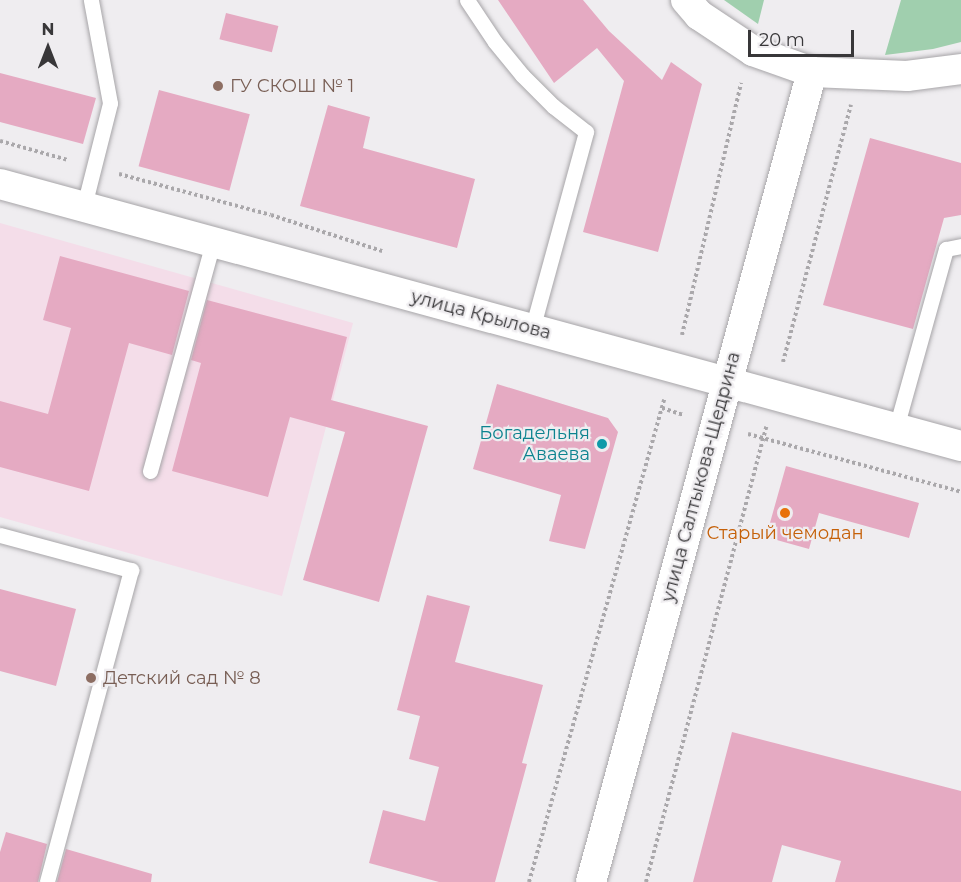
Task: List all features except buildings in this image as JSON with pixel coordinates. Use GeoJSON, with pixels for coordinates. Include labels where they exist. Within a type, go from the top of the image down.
{"type":"FeatureCollection","features":[{"type":"Feature","properties":{"kind":"street"},"geometry":{"type":"LineString","coordinates":[[686,0],[699,15],[753,51],[812,72],[907,76],[961,69]]}},
{"type":"Feature","properties":{"kind":"street","name":"улица Салтыкова-Щедрина"},"geometry":{"type":"LineString","coordinates":[[591,882],[812,72]]}},
{"type":"Feature","properties":{"kind":"street","name":"улица Крылова"},"geometry":{"type":"LineString","coordinates":[[0,184],[961,446]]}},
{"type":"Feature","properties":{"kind":"lane"},"geometry":{"type":"LineString","coordinates":[[84,206],[110,103],[91,0]]}},
{"type":"Feature","properties":{"kind":"lane"},"geometry":{"type":"LineString","coordinates":[[467,0],[495,42],[522,75],[553,106],[586,132],[532,328]]}},
{"type":"Feature","properties":{"kind":"lane"},"geometry":{"type":"LineString","coordinates":[[150,471],[213,242]]}},
{"type":"Feature","properties":{"kind":"lane"},"geometry":{"type":"LineString","coordinates":[[896,428],[946,249],[961,246]]}},
{"type":"Feature","properties":{"kind":"lane"},"geometry":{"type":"LineString","coordinates":[[0,535],[131,570],[47,882]]}},
{"type":"Feature","properties":{"kind":"path"},"geometry":{"type":"LineString","coordinates":[[529,882],[673,367],[742,81]]}},
{"type":"Feature","properties":{"kind":"path"},"geometry":{"type":"LineString","coordinates":[[646,882],[854,93]]}},
{"type":"Feature","properties":{"kind":"path"},"geometry":{"type":"LineString","coordinates":[[0,141],[271,215],[383,251]]}},
{"type":"Feature","properties":{"kind":"path"},"geometry":{"type":"LineString","coordinates":[[662,408],[716,426],[961,492]]}},
{"type":"Feature","properties":{"kind":"shaded area"},"geometry":{"type":"Polygon","coordinates":[[[0,223],[353,323],[282,596],[0,517],[0,223]]]}},
{"type":"Feature","properties":{"kind":"green space"},"geometry":{"type":"Polygon","coordinates":[[[724,0],[764,0],[758,24],[724,0]]]}},
{"type":"Feature","properties":{"kind":"green space"},"geometry":{"type":"Polygon","coordinates":[[[901,0],[961,0],[961,42],[933,49],[885,55],[901,0]]]}},
{"type":"Feature","properties":{"kind":"place","name":"ГУ СКОШ № 1"},"geometry":{"type":"Point","coordinates":[218,86]}},
{"type":"Feature","properties":{"kind":"place","name":"Богадельня Аваева"},"geometry":{"type":"Point","coordinates":[602,444]}},
{"type":"Feature","properties":{"kind":"place","name":"Старый чемодан"},"geometry":{"type":"Point","coordinates":[785,513]}},
{"type":"Feature","properties":{"kind":"place","name":"Детский сад № 8"},"geometry":{"type":"Point","coordinates":[91,678]}}]}
